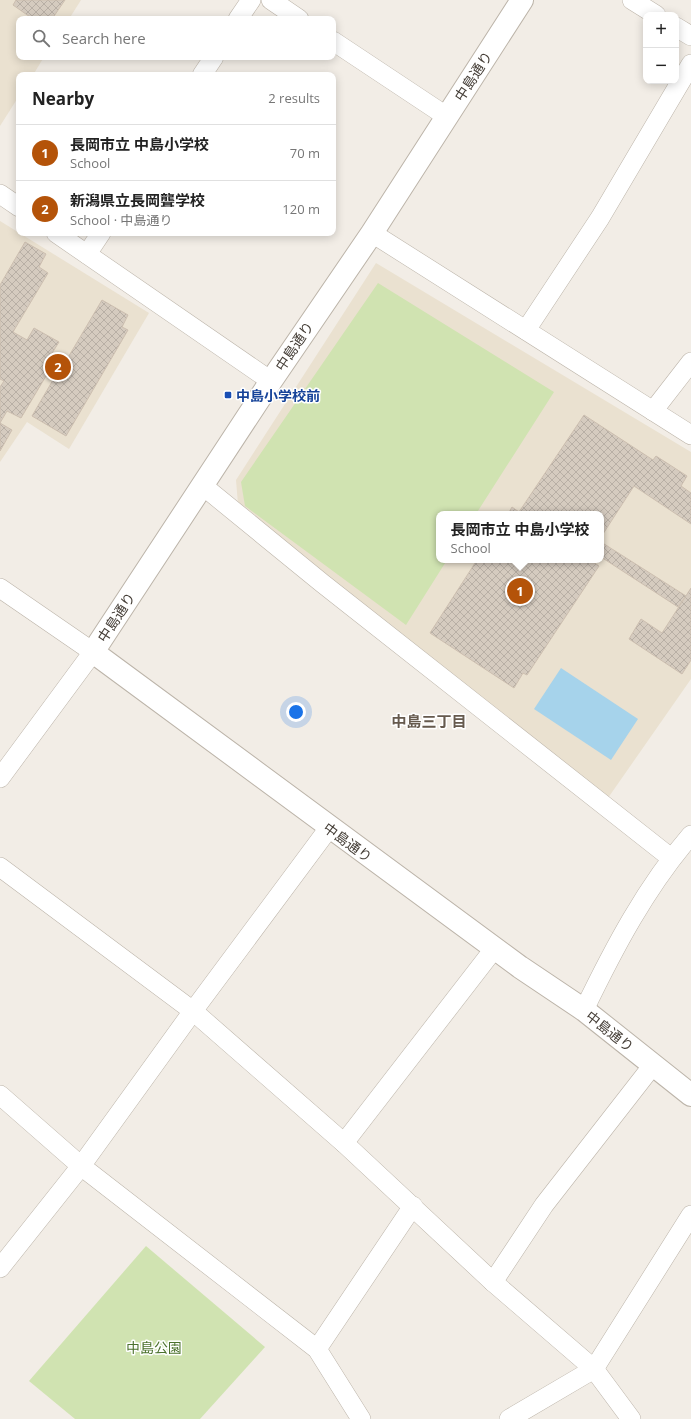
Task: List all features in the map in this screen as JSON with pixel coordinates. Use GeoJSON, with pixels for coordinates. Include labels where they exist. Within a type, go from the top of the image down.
{"type":"FeatureCollection","features":[{"type":"Feature","properties":{"kind":"street"},"geometry":{"type":"LineString","coordinates":[[240,16],[251,0]]}},
{"type":"Feature","properties":{"kind":"street"},"geometry":{"type":"LineString","coordinates":[[271,0],[295,16]]}},
{"type":"Feature","properties":{"kind":"street","name":"中島通り"},"geometry":{"type":"LineString","coordinates":[[522,0],[372,233],[271,381],[93,652],[329,828],[494,948],[584,1010],[691,1095]]}},
{"type":"Feature","properties":{"kind":"street"},"geometry":{"type":"LineString","coordinates":[[632,0],[651,12]]}},
{"type":"Feature","properties":{"kind":"street"},"geometry":{"type":"LineString","coordinates":[[679,29],[691,36]]}},
{"type":"Feature","properties":{"kind":"street"},"geometry":{"type":"LineString","coordinates":[[336,43],[446,116]]}},
{"type":"Feature","properties":{"kind":"street"},"geometry":{"type":"LineString","coordinates":[[204,72],[212,60]]}},
{"type":"Feature","properties":{"kind":"street"},"geometry":{"type":"LineString","coordinates":[[526,330],[600,218],[691,64]]}},
{"type":"Feature","properties":{"kind":"street"},"geometry":{"type":"LineString","coordinates":[[0,194],[16,205]]}},
{"type":"Feature","properties":{"kind":"street"},"geometry":{"type":"LineString","coordinates":[[372,233],[691,435]]}},
{"type":"Feature","properties":{"kind":"street"},"geometry":{"type":"LineString","coordinates":[[60,236],[271,381]]}},
{"type":"Feature","properties":{"kind":"street"},"geometry":{"type":"LineString","coordinates":[[87,254],[98,236]]}},
{"type":"Feature","properties":{"kind":"street"},"geometry":{"type":"LineString","coordinates":[[653,411],[691,362]]}},
{"type":"Feature","properties":{"kind":"street"},"geometry":{"type":"LineString","coordinates":[[202,485],[322,583],[671,858]]}},
{"type":"Feature","properties":{"kind":"street"},"geometry":{"type":"LineString","coordinates":[[0,588],[93,652],[0,778]]}},
{"type":"Feature","properties":{"kind":"street"},"geometry":{"type":"LineString","coordinates":[[0,1268],[81,1166],[193,1011],[329,828]]}},
{"type":"Feature","properties":{"kind":"street"},"geometry":{"type":"LineString","coordinates":[[584,1010],[608,960],[640,905],[671,858],[691,835]]}},
{"type":"Feature","properties":{"kind":"street"},"geometry":{"type":"LineString","coordinates":[[0,867],[193,1011],[344,1143],[493,1282],[594,1369],[631,1419]]}},
{"type":"Feature","properties":{"kind":"street"},"geometry":{"type":"LineString","coordinates":[[344,1143],[494,948]]}},
{"type":"Feature","properties":{"kind":"street"},"geometry":{"type":"LineString","coordinates":[[493,1282],[544,1205],[653,1065]]}},
{"type":"Feature","properties":{"kind":"street"},"geometry":{"type":"LineString","coordinates":[[0,1095],[81,1166],[317,1349],[361,1419]]}},
{"type":"Feature","properties":{"kind":"street"},"geometry":{"type":"LineString","coordinates":[[317,1349],[413,1206]]}},
{"type":"Feature","properties":{"kind":"street"},"geometry":{"type":"LineString","coordinates":[[509,1419],[594,1369],[691,1215]]}},
{"type":"Feature","properties":{"kind":"shaded area"},"geometry":{"type":"Polygon","coordinates":[[[0,0],[81,0],[71,16],[16,16],[16,60],[42,60],[35,72],[16,72],[16,101],[0,126],[0,0]]]}},
{"type":"Feature","properties":{"kind":"shaded area"},"geometry":{"type":"Polygon","coordinates":[[[0,221],[16,231],[16,236],[24,236],[149,313],[69,449],[27,422],[0,462],[0,221]]]}},
{"type":"Feature","properties":{"kind":"shaded area"},"geometry":{"type":"Polygon","coordinates":[[[376,263],[691,452],[691,679],[608,798],[238,504],[236,480],[376,263]]]}},
{"type":"Feature","properties":{"kind":"green space"},"geometry":{"type":"Polygon","coordinates":[[[378,283],[554,392],[478,511],[436,511],[436,563],[445,563],[406,625],[245,506],[241,482],[378,283]]]}},
{"type":"Feature","properties":{"kind":"green space","name":"中島公園"},"geometry":{"type":"Polygon","coordinates":[[[146,1246],[265,1347],[200,1419],[75,1419],[29,1381],[146,1246]]]}},
{"type":"Feature","properties":{"kind":"water"},"geometry":{"type":"Polygon","coordinates":[[[561,668],[638,719],[611,760],[534,709],[561,668]]]}},
{"type":"Feature","properties":{"kind":"building"},"geometry":{"type":"Polygon","coordinates":[[[16,0],[65,0],[54,16],[29,16],[13,5],[16,0]]]}},
{"type":"Feature","properties":{"kind":"building"},"geometry":{"type":"Polygon","coordinates":[[[25,242],[46,254],[39,267],[48,273],[13,332],[27,340],[34,328],[59,342],[49,358],[63,366],[102,300],[128,315],[122,327],[128,330],[66,436],[32,416],[53,380],[46,376],[21,418],[7,411],[0,423],[0,387],[4,381],[0,379],[0,285],[25,242]]]}},
{"type":"Feature","properties":{"kind":"building"},"geometry":{"type":"Polygon","coordinates":[[[584,415],[653,460],[656,456],[687,476],[681,486],[691,493],[691,524],[634,486],[604,532],[604,511],[520,511],[584,415]]]}},
{"type":"Feature","properties":{"kind":"building"},"geometry":{"type":"Polygon","coordinates":[[[0,423],[12,430],[0,451],[0,423]]]}},
{"type":"Feature","properties":{"kind":"building"},"geometry":{"type":"Polygon","coordinates":[[[512,507],[518,511],[510,511],[512,507]]]}},
{"type":"Feature","properties":{"kind":"building"},"geometry":{"type":"Polygon","coordinates":[[[604,544],[686,596],[678,607],[604,559],[604,544]]]}},
{"type":"Feature","properties":{"kind":"building"},"geometry":{"type":"Polygon","coordinates":[[[475,563],[594,563],[599,566],[527,675],[523,673],[514,688],[430,633],[475,563]]]}},
{"type":"Feature","properties":{"kind":"building"},"geometry":{"type":"Polygon","coordinates":[[[691,588],[691,660],[682,674],[629,639],[641,619],[662,633],[691,588]]]}},
{"type":"Feature","properties":{"kind":"place","name":"新潟県立長岡聾学校"},"geometry":{"type":"Point","coordinates":[58,367]}},
{"type":"Feature","properties":{"kind":"place","name":"中島小学校前"},"geometry":{"type":"Point","coordinates":[228,395]}},
{"type":"Feature","properties":{"kind":"place","name":"長岡市立 中島小学校"},"geometry":{"type":"Point","coordinates":[520,591]}},
{"type":"Feature","properties":{"kind":"district","name":"中島三丁目"},"geometry":{"type":"Point","coordinates":[429,721]}}]}
